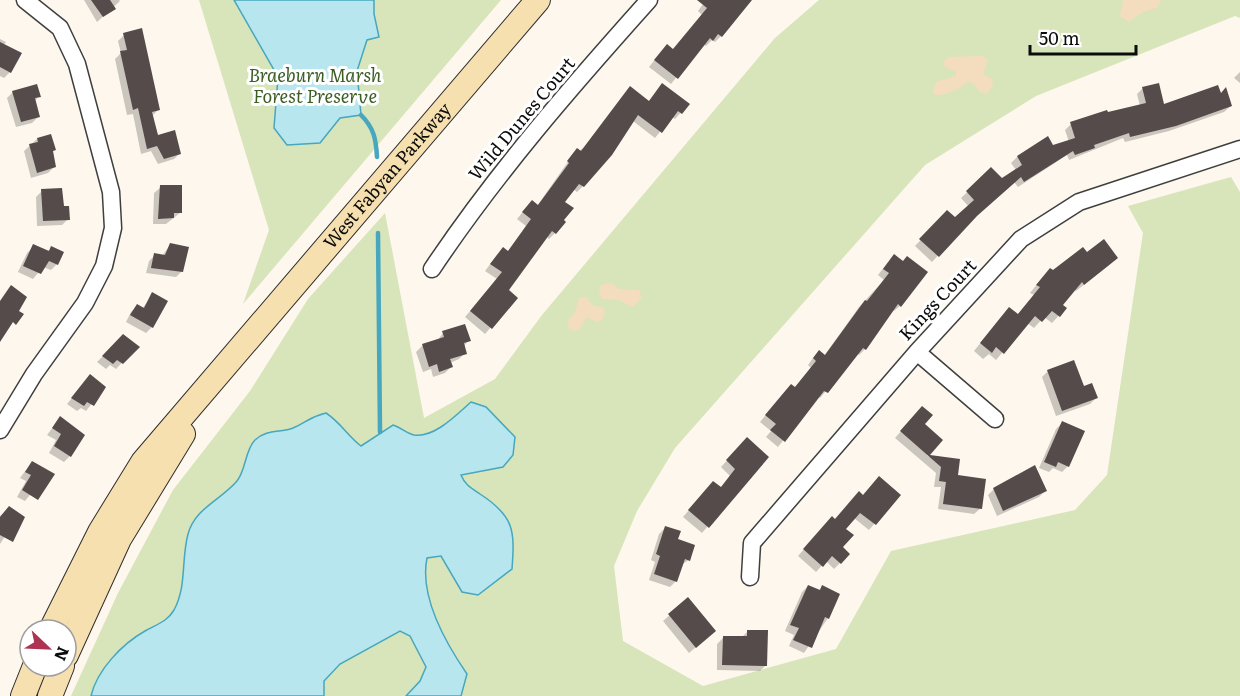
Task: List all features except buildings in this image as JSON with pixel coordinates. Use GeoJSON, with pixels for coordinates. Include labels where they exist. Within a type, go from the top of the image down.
{"type":"FeatureCollection","features":[{"type":"Feature","properties":{"kind":"main road","name":"West Fabyan Parkway"},"geometry":{"type":"LineString","coordinates":[[57,618],[100,532],[143,462],[538,0]]}},
{"type":"Feature","properties":{"kind":"main road","name":"West Fabyan Parkway"},"geometry":{"type":"LineString","coordinates":[[78,629],[119,539],[236,351]]}},
{"type":"Feature","properties":{"kind":"main road"},"geometry":{"type":"LineString","coordinates":[[23,696],[30,678]]}},
{"type":"Feature","properties":{"kind":"main road"},"geometry":{"type":"LineString","coordinates":[[50,696],[57,678]]}},
{"type":"Feature","properties":{"kind":"street"},"geometry":{"type":"LineString","coordinates":[[0,430],[34,374],[85,303],[104,266],[113,228],[111,192],[76,64],[60,28],[25,0]]}},
{"type":"Feature","properties":{"kind":"street","name":"Wild Dunes Court"},"geometry":{"type":"LineString","coordinates":[[432,268],[460,227],[530,136],[649,0]]}},
{"type":"Feature","properties":{"kind":"street","name":"Kings Court"},"geometry":{"type":"LineString","coordinates":[[750,577],[752,543],[917,352],[1021,239],[1078,202],[1240,149]]}},
{"type":"Feature","properties":{"kind":"street"},"geometry":{"type":"LineString","coordinates":[[917,352],[995,419]]}},
{"type":"Feature","properties":{"kind":"green space","name":"Braeburn Marsh Forest Preserve"},"geometry":{"type":"Polygon","coordinates":[[[199,0],[501,0],[243,304],[269,230],[199,0]]]}},
{"type":"Feature","properties":{"kind":"green space"},"geometry":{"type":"Polygon","coordinates":[[[819,0],[1240,0],[1240,18],[1235,16],[1036,96],[925,165],[675,448],[637,511],[614,566],[623,641],[703,686],[836,649],[891,551],[1075,510],[1107,475],[1143,233],[1128,206],[1231,177],[1240,192],[1240,696],[71,696],[118,593],[173,490],[250,391],[308,299],[385,213],[424,418],[495,379],[542,315],[775,38],[819,0]]]}},
{"type":"Feature","properties":{"kind":"sand"},"geometry":{"type":"Polygon","coordinates":[[[1123,0],[1161,0],[1157,8],[1143,12],[1129,22],[1120,16],[1123,0]]]}},
{"type":"Feature","properties":{"kind":"sand"},"geometry":{"type":"Polygon","coordinates":[[[982,56],[988,61],[983,74],[992,79],[993,85],[987,93],[980,92],[974,84],[968,81],[949,93],[936,95],[933,92],[936,82],[956,76],[956,72],[944,66],[944,61],[949,57],[982,56]]]}},
{"type":"Feature","properties":{"kind":"sand"},"geometry":{"type":"Polygon","coordinates":[[[611,283],[619,289],[639,290],[642,298],[632,307],[619,300],[602,299],[599,290],[601,285],[611,283]]]}},
{"type":"Feature","properties":{"kind":"sand"},"geometry":{"type":"Polygon","coordinates":[[[587,297],[592,305],[603,308],[605,312],[602,320],[597,322],[587,317],[579,330],[573,331],[569,328],[568,320],[575,312],[579,298],[587,297]]]}},
{"type":"Feature","properties":{"kind":"water"},"geometry":{"type":"Polygon","coordinates":[[[234,0],[374,0],[374,14],[379,37],[367,40],[357,71],[361,115],[340,118],[320,143],[287,145],[274,128],[278,77],[234,0]]]}},
{"type":"Feature","properties":{"kind":"water"},"geometry":{"type":"Polygon","coordinates":[[[471,402],[486,407],[515,437],[513,455],[503,467],[461,475],[469,486],[491,502],[506,517],[512,534],[513,555],[512,569],[478,595],[462,592],[441,556],[427,558],[427,588],[430,603],[450,648],[467,674],[461,696],[406,696],[420,681],[426,667],[410,636],[400,631],[340,664],[324,681],[324,696],[91,696],[105,667],[119,650],[136,636],[165,620],[174,610],[181,592],[186,544],[191,525],[202,511],[237,481],[249,449],[255,440],[269,433],[288,430],[326,413],[361,446],[393,425],[414,435],[430,433],[445,424],[471,402]]]}},
{"type":"Feature","properties":{"kind":"waterway"},"geometry":{"type":"LineString","coordinates":[[361,115],[373,134],[377,157]]}},
{"type":"Feature","properties":{"kind":"waterway"},"geometry":{"type":"LineString","coordinates":[[378,233],[380,432]]}}]}
